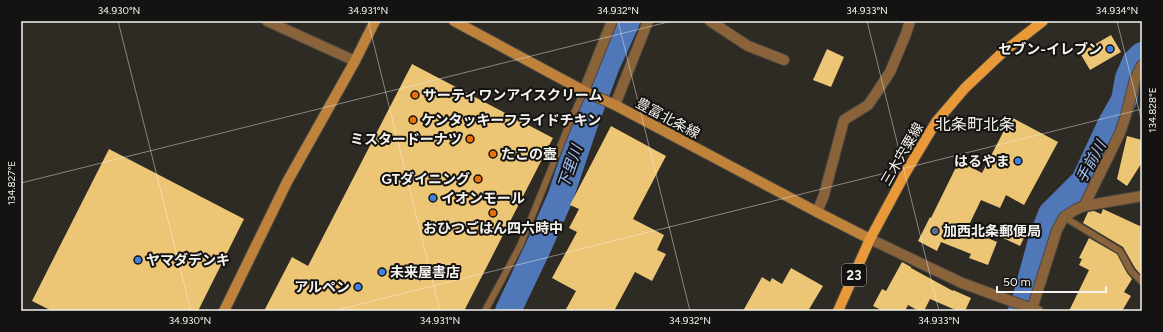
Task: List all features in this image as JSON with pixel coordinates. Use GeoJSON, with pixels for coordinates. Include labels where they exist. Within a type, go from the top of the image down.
{"type":"FeatureCollection","features":[{"type":"Feature","properties":{"kind":"main road"},"geometry":{"type":"LineString","coordinates":[[224,311],[287,182],[355,61],[375,21]]}},
{"type":"Feature","properties":{"kind":"main road","name":"豊富北条線"},"geometry":{"type":"LineString","coordinates":[[454,21],[584,91],[870,239]]}},
{"type":"Feature","properties":{"kind":"main road","name":"三木宍粟線"},"geometry":{"type":"LineString","coordinates":[[838,311],[870,239],[906,172],[936,122],[965,88],[1002,53],[1043,21]]}},
{"type":"Feature","properties":{"kind":"street"},"geometry":{"type":"LineString","coordinates":[[267,21],[355,61]]}},
{"type":"Feature","properties":{"kind":"street"},"geometry":{"type":"LineString","coordinates":[[584,91],[612,21]]}},
{"type":"Feature","properties":{"kind":"street"},"geometry":{"type":"LineString","coordinates":[[611,104],[648,21]]}},
{"type":"Feature","properties":{"kind":"street"},"geometry":{"type":"LineString","coordinates":[[710,21],[720,24],[748,46],[784,60]]}},
{"type":"Feature","properties":{"kind":"street"},"geometry":{"type":"LineString","coordinates":[[817,212],[824,195],[844,120],[868,105],[875,95],[890,72],[910,21]]}},
{"type":"Feature","properties":{"kind":"street"},"geometry":{"type":"LineString","coordinates":[[1084,206],[1120,133],[1135,79],[1142,65]]}},
{"type":"Feature","properties":{"kind":"street"},"geometry":{"type":"LineString","coordinates":[[870,239],[1016,307],[1035,310],[1057,230],[1064,218],[1074,210],[1084,206],[1142,196]]}},
{"type":"Feature","properties":{"kind":"lane"},"geometry":{"type":"LineString","coordinates":[[485,311],[520,246],[584,91]]}},
{"type":"Feature","properties":{"kind":"lane"},"geometry":{"type":"LineString","coordinates":[[1064,218],[1120,251],[1131,271],[1142,282]]}},
{"type":"Feature","properties":{"kind":"building"},"geometry":{"type":"Polygon","coordinates":[[[1111,35],[1121,52],[1090,70],[1080,53],[1111,35]]]}},
{"type":"Feature","properties":{"kind":"building"},"geometry":{"type":"Polygon","coordinates":[[[827,49],[844,57],[831,87],[813,80],[827,49]]]}},
{"type":"Feature","properties":{"kind":"building","name":"イオンモール"},"geometry":{"type":"Polygon","coordinates":[[[412,64],[553,138],[464,311],[264,311],[292,257],[308,266],[412,64]]]}},
{"type":"Feature","properties":{"kind":"building"},"geometry":{"type":"Polygon","coordinates":[[[1011,117],[1058,142],[1024,205],[1006,195],[1000,208],[981,200],[967,229],[997,242],[988,265],[969,258],[971,254],[941,242],[937,251],[918,241],[959,161],[982,173],[1011,117]]]}},
{"type":"Feature","properties":{"kind":"building"},"geometry":{"type":"Polygon","coordinates":[[[611,126],[666,156],[633,219],[664,235],[657,250],[666,254],[652,281],[635,272],[614,311],[565,311],[576,291],[552,278],[577,232],[569,228],[579,209],[570,205],[611,126]]]}},
{"type":"Feature","properties":{"kind":"building"},"geometry":{"type":"Polygon","coordinates":[[[1127,136],[1142,140],[1141,164],[1127,186],[1117,179],[1127,136]]]}},
{"type":"Feature","properties":{"kind":"building","name":"ヤマダデンキ"},"geometry":{"type":"Polygon","coordinates":[[[109,149],[244,219],[198,311],[52,311],[32,301],[109,149]]]}},
{"type":"Feature","properties":{"kind":"building"},"geometry":{"type":"Polygon","coordinates":[[[1103,209],[1142,227],[1142,276],[1135,268],[1123,247],[1083,223],[1088,212],[1094,211],[1101,214],[1103,209]]]}},
{"type":"Feature","properties":{"kind":"building"},"geometry":{"type":"Polygon","coordinates":[[[1009,224],[1027,232],[1020,246],[1003,238],[1009,224]]]}},
{"type":"Feature","properties":{"kind":"building"},"geometry":{"type":"Polygon","coordinates":[[[1089,238],[1117,254],[1127,273],[1132,279],[1124,292],[1131,296],[1122,311],[1069,311],[1089,270],[1079,265],[1082,259],[1079,258],[1089,238]]]}},
{"type":"Feature","properties":{"kind":"building"},"geometry":{"type":"Polygon","coordinates":[[[902,262],[953,291],[971,298],[965,311],[958,311],[930,299],[924,311],[919,311],[908,305],[905,311],[883,311],[873,306],[882,289],[886,291],[902,262]]]}},
{"type":"Feature","properties":{"kind":"building"},"geometry":{"type":"Polygon","coordinates":[[[791,268],[823,286],[808,311],[743,311],[762,277],[770,282],[772,278],[782,284],[791,268]]]}},
{"type":"Feature","properties":{"kind":"waterway","name":"下里川"},"geometry":{"type":"LineString","coordinates":[[508,311],[560,198],[607,65],[627,21]]}},
{"type":"Feature","properties":{"kind":"waterway","name":"手前川"},"geometry":{"type":"LineString","coordinates":[[1021,311],[1042,237],[1051,214],[1084,181],[1110,125],[1124,100],[1128,78],[1135,62],[1142,55]]}},
{"type":"Feature","properties":{"kind":"place","name":"セブン-イレブン"},"geometry":{"type":"Point","coordinates":[1110,49]}},
{"type":"Feature","properties":{"kind":"place","name":"サーティワンアイスクリーム"},"geometry":{"type":"Point","coordinates":[415,95]}},
{"type":"Feature","properties":{"kind":"place","name":"ケンタッキーフライドチキン"},"geometry":{"type":"Point","coordinates":[413,120]}},
{"type":"Feature","properties":{"kind":"place","name":"ミスタードーナツ"},"geometry":{"type":"Point","coordinates":[470,139]}},
{"type":"Feature","properties":{"kind":"place","name":"たこの壺"},"geometry":{"type":"Point","coordinates":[493,154]}},
{"type":"Feature","properties":{"kind":"place","name":"はるやま"},"geometry":{"type":"Point","coordinates":[1018,161]}},
{"type":"Feature","properties":{"kind":"place","name":"GTダイニング"},"geometry":{"type":"Point","coordinates":[478,179]}},
{"type":"Feature","properties":{"kind":"place","name":"イオンモール"},"geometry":{"type":"Point","coordinates":[433,198]}},
{"type":"Feature","properties":{"kind":"place","name":"おひつごはん四六時中"},"geometry":{"type":"Point","coordinates":[493,213]}},
{"type":"Feature","properties":{"kind":"place","name":"加西北条郵便局"},"geometry":{"type":"Point","coordinates":[935,231]}},
{"type":"Feature","properties":{"kind":"place","name":"ヤマダデンキ"},"geometry":{"type":"Point","coordinates":[138,260]}},
{"type":"Feature","properties":{"kind":"place","name":"未来屋書店"},"geometry":{"type":"Point","coordinates":[382,272]}},
{"type":"Feature","properties":{"kind":"place","name":"アルペン"},"geometry":{"type":"Point","coordinates":[358,287]}},
{"type":"Feature","properties":{"kind":"district","name":"北条町北条"},"geometry":{"type":"Point","coordinates":[975,124]}}]}
